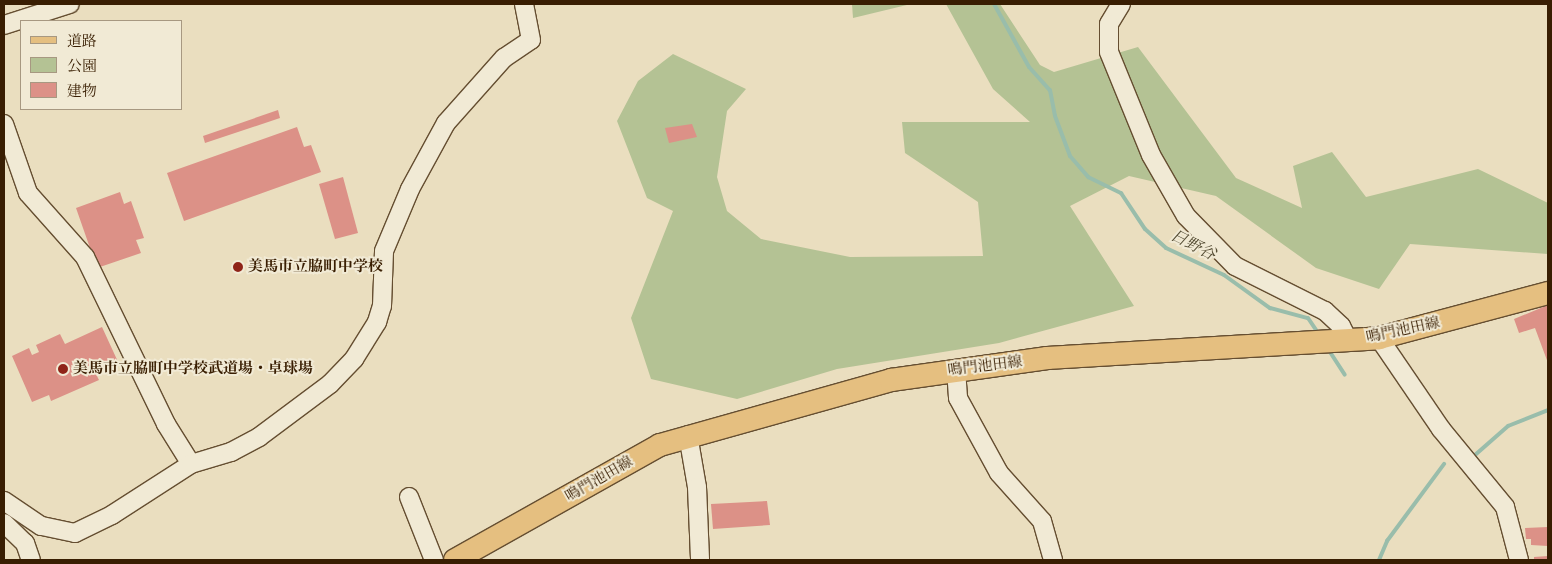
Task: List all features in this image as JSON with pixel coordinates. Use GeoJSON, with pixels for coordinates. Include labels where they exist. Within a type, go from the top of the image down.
{"type":"FeatureCollection","features":[{"type":"Feature","properties":{"kind":"main road","name":"鳴門池田線"},"geometry":{"type":"LineString","coordinates":[[455,560],[625,464],[688,435],[890,380],[956,369],[1047,358],[1379,338],[1548,293]]}},
{"type":"Feature","properties":{"kind":"street"},"geometry":{"type":"LineString","coordinates":[[4,25],[70,4]]}},
{"type":"Feature","properties":{"kind":"street"},"geometry":{"type":"LineString","coordinates":[[4,501],[41,526],[75,533],[112,515],[191,464],[231,452],[259,437],[330,384],[354,359],[377,322],[382,306],[384,251],[410,189],[446,123],[504,58],[531,40],[524,4]]}},
{"type":"Feature","properties":{"kind":"street"},"geometry":{"type":"LineString","coordinates":[[1120,4],[1109,24],[1109,52],[1151,155],[1186,216],[1235,266],[1325,311],[1341,326],[1348,340]]}},
{"type":"Feature","properties":{"kind":"street"},"geometry":{"type":"LineString","coordinates":[[4,124],[28,193],[85,257],[166,424],[191,464]]}},
{"type":"Feature","properties":{"kind":"street"},"geometry":{"type":"LineString","coordinates":[[1379,338],[1441,430],[1501,500],[1512,524],[1519,560]]}},
{"type":"Feature","properties":{"kind":"street"},"geometry":{"type":"LineString","coordinates":[[956,369],[958,398],[999,473],[1042,521],[1054,560]]}},
{"type":"Feature","properties":{"kind":"street"},"geometry":{"type":"LineString","coordinates":[[688,435],[697,487],[700,560]]}},
{"type":"Feature","properties":{"kind":"street"},"geometry":{"type":"LineString","coordinates":[[409,497],[434,560]]}},
{"type":"Feature","properties":{"kind":"street"},"geometry":{"type":"LineString","coordinates":[[4,522],[25,543],[31,560]]}},
{"type":"Feature","properties":{"kind":"green space"},"geometry":{"type":"Polygon","coordinates":[[[852,4],[911,4],[853,18],[852,4]]]}},
{"type":"Feature","properties":{"kind":"green space"},"geometry":{"type":"Polygon","coordinates":[[[946,4],[1000,4],[1040,65],[1054,72],[1138,47],[1236,178],[1302,208],[1293,166],[1332,152],[1366,197],[1478,169],[1548,203],[1548,254],[1410,244],[1379,289],[1316,268],[1216,196],[1129,176],[1070,206],[1134,306],[999,343],[837,369],[737,399],[651,379],[631,318],[673,211],[647,198],[617,121],[638,81],[673,54],[746,89],[727,111],[717,177],[727,211],[761,239],[850,257],[983,256],[978,202],[905,153],[902,122],[1030,122],[993,89],[946,4]]]}},
{"type":"Feature","properties":{"kind":"building"},"geometry":{"type":"Polygon","coordinates":[[[278,110],[280,118],[205,143],[203,136],[278,110]]]}},
{"type":"Feature","properties":{"kind":"building"},"geometry":{"type":"Polygon","coordinates":[[[692,124],[697,137],[669,143],[665,128],[692,124]]]}},
{"type":"Feature","properties":{"kind":"building"},"geometry":{"type":"Polygon","coordinates":[[[297,127],[304,147],[311,145],[321,172],[184,221],[167,173],[297,127]]]}},
{"type":"Feature","properties":{"kind":"building"},"geometry":{"type":"Polygon","coordinates":[[[343,177],[358,233],[335,239],[319,184],[343,177]]]}},
{"type":"Feature","properties":{"kind":"building"},"geometry":{"type":"Polygon","coordinates":[[[120,192],[124,204],[131,201],[144,238],[136,240],[141,253],[97,268],[76,208],[120,192]]]}},
{"type":"Feature","properties":{"kind":"building"},"geometry":{"type":"Polygon","coordinates":[[[1548,305],[1548,363],[1535,328],[1519,333],[1514,319],[1548,305]]]}},
{"type":"Feature","properties":{"kind":"building","name":"美馬市立脇町中学校武道場・卓球場"},"geometry":{"type":"Polygon","coordinates":[[[102,327],[119,364],[96,374],[99,380],[51,401],[49,395],[32,402],[12,356],[29,348],[32,355],[39,352],[36,345],[60,334],[65,344],[102,327]]]}},
{"type":"Feature","properties":{"kind":"building"},"geometry":{"type":"Polygon","coordinates":[[[767,501],[770,525],[713,529],[711,504],[767,501]]]}},
{"type":"Feature","properties":{"kind":"building"},"geometry":{"type":"Polygon","coordinates":[[[1548,527],[1548,546],[1531,545],[1531,539],[1526,539],[1525,528],[1548,527]]]}},
{"type":"Feature","properties":{"kind":"building"},"geometry":{"type":"Polygon","coordinates":[[[1548,556],[1548,560],[1534,560],[1534,557],[1548,556]]]}},
{"type":"Feature","properties":{"kind":"waterway","name":"日野谷"},"geometry":{"type":"LineString","coordinates":[[994,4],[1029,67],[1050,90],[1055,116],[1070,156],[1088,177],[1121,193],[1145,229],[1166,248],[1224,275],[1270,308],[1308,318],[1316,330]]}},
{"type":"Feature","properties":{"kind":"waterway","name":"日野谷"},"geometry":{"type":"LineString","coordinates":[[1330,352],[1345,375]]}},
{"type":"Feature","properties":{"kind":"waterway"},"geometry":{"type":"LineString","coordinates":[[1475,455],[1508,426],[1548,410]]}},
{"type":"Feature","properties":{"kind":"waterway"},"geometry":{"type":"LineString","coordinates":[[1379,560],[1387,541],[1444,464]]}},
{"type":"Feature","properties":{"kind":"place","name":"美馬市立脇町中学校"},"geometry":{"type":"Point","coordinates":[238,267]}},
{"type":"Feature","properties":{"kind":"place","name":"美馬市立脇町中学校武道場・卓球場"},"geometry":{"type":"Point","coordinates":[63,369]}}]}
